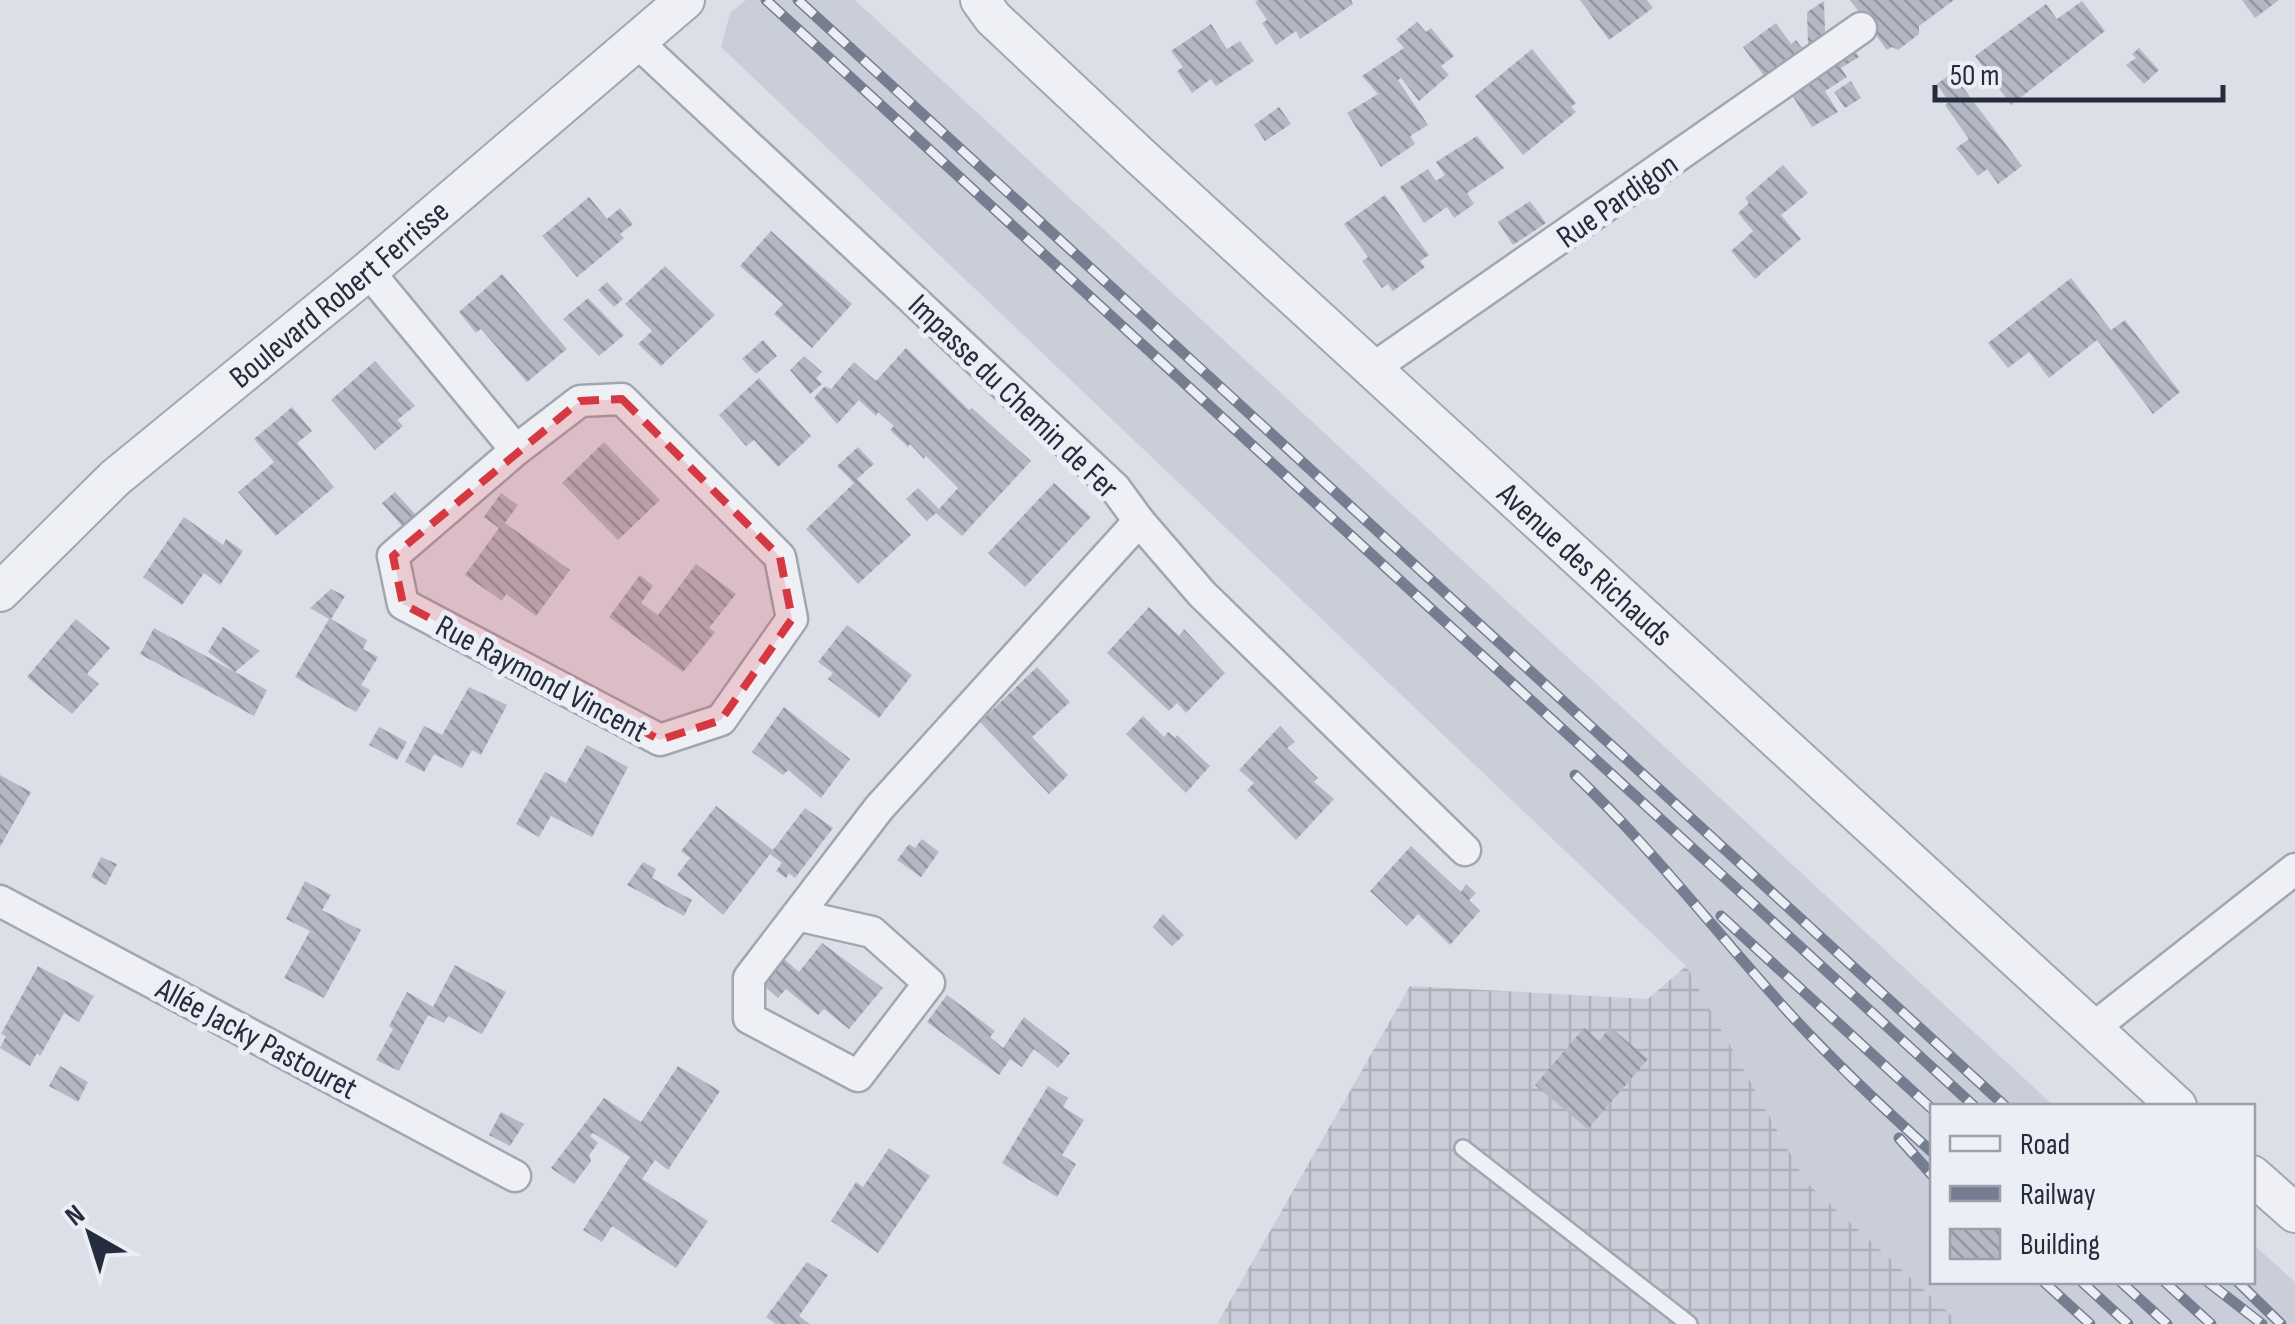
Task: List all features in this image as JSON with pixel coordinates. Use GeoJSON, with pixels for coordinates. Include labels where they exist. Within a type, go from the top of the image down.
{"type":"FeatureCollection","features":[{"type":"Feature","properties":{"kind":"street","name":"Boulevard Robert Ferrisse"},"geometry":{"type":"LineString","coordinates":[[0,592],[115,478],[368,271],[685,0]]}},
{"type":"Feature","properties":{"kind":"street","name":"Avenue des Richauds"},"geometry":{"type":"LineString","coordinates":[[987,6],[1372,370],[2176,1104]]}},
{"type":"Feature","properties":{"kind":"street","name":"Rue Pardigon"},"geometry":{"type":"LineString","coordinates":[[1372,370],[1861,28]]}},
{"type":"Feature","properties":{"kind":"street","name":"Impasse du Chemin de Fer"},"geometry":{"type":"LineString","coordinates":[[636,40],[1115,488],[1202,594],[1465,850]]}},
{"type":"Feature","properties":{"kind":"street"},"geometry":{"type":"LineString","coordinates":[[368,271],[516,450]]}},
{"type":"Feature","properties":{"kind":"street","name":"Rue Raymond Vincent"},"geometry":{"type":"LineString","coordinates":[[622,400],[780,557],[792,620],[722,720],[660,740],[404,604],[393,556],[516,450],[580,402],[622,400]]}},
{"type":"Feature","properties":{"kind":"street"},"geometry":{"type":"LineString","coordinates":[[797,915],[872,932],[928,983],[858,1076],[749,1018],[748,978],[879,808],[1139,521]]}},
{"type":"Feature","properties":{"kind":"street"},"geometry":{"type":"LineString","coordinates":[[2092,1029],[2295,868]]}},
{"type":"Feature","properties":{"kind":"street","name":"Allée Jacky Pastouret"},"geometry":{"type":"LineString","coordinates":[[0,900],[515,1176]]}},
{"type":"Feature","properties":{"kind":"street"},"geometry":{"type":"LineString","coordinates":[[2255,1177],[2295,1213]]}},
{"type":"Feature","properties":{"kind":"lane"},"geometry":{"type":"LineString","coordinates":[[1463,1148],[1689,1324]]}},
{"type":"Feature","properties":{"kind":"highlighted area"},"geometry":{"type":"Polygon","coordinates":[[[622,399],[780,557],[792,619],[721,720],[660,740],[403,604],[393,556],[580,401],[622,399]]]}},
{"type":"Feature","properties":{"kind":"shaded area"},"geometry":{"type":"Polygon","coordinates":[[[746,0],[855,0],[2052,1104],[1930,1104],[1930,1284],[2255,1284],[2255,1246],[2295,1282],[2295,1324],[1961,1324],[1806,1182],[1686,966],[721,47],[730,13],[746,0]]]}},
{"type":"Feature","properties":{"kind":"shaded area"},"geometry":{"type":"Polygon","coordinates":[[[1686,966],[1806,1182],[1961,1324],[1217,1324],[1410,986],[1648,999],[1686,966]]]}},
{"type":"Feature","properties":{"kind":"building"},"geometry":{"type":"Polygon","coordinates":[[[1351,0],[1353,4],[1300,39],[1296,31],[1276,45],[1262,23],[1267,20],[1255,2],[1351,0]]]}},
{"type":"Feature","properties":{"kind":"building"},"geometry":{"type":"Polygon","coordinates":[[[1580,0],[1647,0],[1653,8],[1609,40],[1580,0]]]}},
{"type":"Feature","properties":{"kind":"building"},"geometry":{"type":"Polygon","coordinates":[[[1850,0],[1954,0],[1919,26],[1919,34],[1898,50],[1887,50],[1850,0]]]}},
{"type":"Feature","properties":{"kind":"building"},"geometry":{"type":"Polygon","coordinates":[[[2242,0],[2279,0],[2255,18],[2242,0]]]}},
{"type":"Feature","properties":{"kind":"building"},"geometry":{"type":"Polygon","coordinates":[[[1824,1],[1825,33],[1808,44],[1807,12],[1824,1]]]}},
{"type":"Feature","properties":{"kind":"building"},"geometry":{"type":"Polygon","coordinates":[[[2082,1],[2105,31],[2011,105],[1975,56],[2046,4],[2057,19],[2082,1]]]}},
{"type":"Feature","properties":{"kind":"building"},"geometry":{"type":"Polygon","coordinates":[[[1417,22],[1426,32],[1431,28],[1454,56],[1441,66],[1449,75],[1419,101],[1401,78],[1398,80],[1428,125],[1410,136],[1415,144],[1381,167],[1347,113],[1378,94],[1362,76],[1404,48],[1396,39],[1417,22]]]}},
{"type":"Feature","properties":{"kind":"building"},"geometry":{"type":"Polygon","coordinates":[[[1776,23],[1791,44],[1796,40],[1802,48],[1764,76],[1743,47],[1776,23]]]}},
{"type":"Feature","properties":{"kind":"building"},"geometry":{"type":"Polygon","coordinates":[[[1211,24],[1227,49],[1240,41],[1254,61],[1216,86],[1211,79],[1192,93],[1177,71],[1183,67],[1171,51],[1211,24]]]}},
{"type":"Feature","properties":{"kind":"building"},"geometry":{"type":"Polygon","coordinates":[[[1852,46],[1859,57],[1841,68],[1847,77],[1825,91],[1838,112],[1812,127],[1787,87],[1852,46]]]}},
{"type":"Feature","properties":{"kind":"building"},"geometry":{"type":"Polygon","coordinates":[[[2139,48],[2159,70],[2144,84],[2126,65],[2136,58],[2132,54],[2139,48]]]}},
{"type":"Feature","properties":{"kind":"building"},"geometry":{"type":"Polygon","coordinates":[[[1532,49],[1576,103],[1571,107],[1576,112],[1523,155],[1475,96],[1532,49]]]}},
{"type":"Feature","properties":{"kind":"building"},"geometry":{"type":"Polygon","coordinates":[[[1952,73],[2022,166],[1998,184],[1987,169],[1978,176],[1956,148],[1969,139],[1945,105],[1949,102],[1937,84],[1952,73]]]}},
{"type":"Feature","properties":{"kind":"building"},"geometry":{"type":"Polygon","coordinates":[[[1851,81],[1861,98],[1845,108],[1834,92],[1851,81]]]}},
{"type":"Feature","properties":{"kind":"building"},"geometry":{"type":"Polygon","coordinates":[[[1279,107],[1291,124],[1265,141],[1254,125],[1279,107]]]}},
{"type":"Feature","properties":{"kind":"building"},"geometry":{"type":"Polygon","coordinates":[[[1477,136],[1504,168],[1467,193],[1474,204],[1454,218],[1447,207],[1424,223],[1400,187],[1428,169],[1436,181],[1445,175],[1436,162],[1477,136]]]}},
{"type":"Feature","properties":{"kind":"building"},"geometry":{"type":"Polygon","coordinates":[[[1783,165],[1808,193],[1781,215],[1801,239],[1755,279],[1731,251],[1753,231],[1738,213],[1749,203],[1745,198],[1783,165]]]}},
{"type":"Feature","properties":{"kind":"building"},"geometry":{"type":"Polygon","coordinates":[[[1385,195],[1429,255],[1420,261],[1425,267],[1393,291],[1388,284],[1382,288],[1362,261],[1368,257],[1344,224],[1385,195]]]}},
{"type":"Feature","properties":{"kind":"building"},"geometry":{"type":"Polygon","coordinates":[[[589,197],[607,219],[620,208],[633,224],[620,234],[624,238],[577,277],[542,236],[589,197]]]}},
{"type":"Feature","properties":{"kind":"building"},"geometry":{"type":"Polygon","coordinates":[[[1530,201],[1546,223],[1513,245],[1498,222],[1530,201]]]}},
{"type":"Feature","properties":{"kind":"building"},"geometry":{"type":"Polygon","coordinates":[[[771,231],[852,304],[812,348],[774,314],[783,304],[740,266],[771,231]]]}},
{"type":"Feature","properties":{"kind":"building"},"geometry":{"type":"Polygon","coordinates":[[[665,266],[715,315],[661,366],[638,344],[652,331],[625,304],[665,266]]]}},
{"type":"Feature","properties":{"kind":"building"},"geometry":{"type":"Polygon","coordinates":[[[502,274],[567,349],[527,382],[481,329],[476,333],[459,312],[502,274]]]}},
{"type":"Feature","properties":{"kind":"building"},"geometry":{"type":"Polygon","coordinates":[[[2071,278],[2111,330],[2125,320],[2180,392],[2153,414],[2097,340],[2049,378],[2029,352],[2008,368],[1988,343],[2071,278]]]}},
{"type":"Feature","properties":{"kind":"building"},"geometry":{"type":"Polygon","coordinates":[[[607,282],[623,299],[614,307],[598,290],[607,282]]]}},
{"type":"Feature","properties":{"kind":"building"},"geometry":{"type":"Polygon","coordinates":[[[588,298],[624,335],[599,356],[563,319],[588,298]]]}},
{"type":"Feature","properties":{"kind":"building"},"geometry":{"type":"Polygon","coordinates":[[[763,340],[777,356],[756,374],[742,359],[763,340]]]}},
{"type":"Feature","properties":{"kind":"building"},"geometry":{"type":"Polygon","coordinates":[[[906,348],[969,410],[972,408],[1031,461],[962,536],[936,513],[927,521],[906,499],[918,488],[939,509],[958,488],[926,456],[924,459],[890,430],[894,426],[859,400],[837,424],[814,398],[825,386],[831,389],[854,362],[876,381],[906,348]]]}},
{"type":"Feature","properties":{"kind":"building"},"geometry":{"type":"Polygon","coordinates":[[[804,356],[822,372],[816,378],[822,384],[810,394],[790,370],[804,356]]]}},
{"type":"Feature","properties":{"kind":"building"},"geometry":{"type":"Polygon","coordinates":[[[375,361],[415,406],[397,420],[403,426],[375,450],[331,400],[375,361]]]}},
{"type":"Feature","properties":{"kind":"building"},"geometry":{"type":"Polygon","coordinates":[[[759,378],[811,436],[778,467],[754,440],[746,446],[719,415],[759,378]]]}},
{"type":"Feature","properties":{"kind":"building"},"geometry":{"type":"Polygon","coordinates":[[[292,407],[312,431],[297,443],[334,487],[276,536],[238,492],[274,462],[254,439],[292,407]]]}},
{"type":"Feature","properties":{"kind":"building"},"geometry":{"type":"Polygon","coordinates":[[[604,442],[660,500],[618,540],[562,483],[604,442]]]}},
{"type":"Feature","properties":{"kind":"building"},"geometry":{"type":"Polygon","coordinates":[[[858,447],[874,464],[857,479],[911,535],[858,584],[806,529],[854,483],[837,466],[858,447]]]}},
{"type":"Feature","properties":{"kind":"building"},"geometry":{"type":"Polygon","coordinates":[[[1054,483],[1091,517],[1025,587],[988,553],[1054,483]]]}},
{"type":"Feature","properties":{"kind":"building"},"geometry":{"type":"Polygon","coordinates":[[[395,492],[416,515],[403,527],[382,503],[395,492]]]}},
{"type":"Feature","properties":{"kind":"building"},"geometry":{"type":"Polygon","coordinates":[[[501,493],[518,505],[505,523],[570,570],[536,616],[506,594],[502,601],[465,575],[499,528],[484,517],[501,493]]]}},
{"type":"Feature","properties":{"kind":"building"},"geometry":{"type":"Polygon","coordinates":[[[184,517],[223,545],[226,539],[243,551],[220,585],[204,573],[182,605],[143,577],[184,517]]]}},
{"type":"Feature","properties":{"kind":"building"},"geometry":{"type":"Polygon","coordinates":[[[696,564],[736,594],[709,628],[715,632],[683,672],[609,617],[640,575],[653,586],[641,603],[658,615],[696,564]]]}},
{"type":"Feature","properties":{"kind":"building"},"geometry":{"type":"Polygon","coordinates":[[[331,589],[345,596],[331,619],[367,640],[363,649],[378,657],[361,685],[370,690],[356,712],[295,677],[329,619],[310,608],[331,589]]]}},
{"type":"Feature","properties":{"kind":"building"},"geometry":{"type":"Polygon","coordinates":[[[1149,607],[1179,636],[1184,629],[1225,673],[1186,713],[1177,703],[1169,711],[1107,653],[1149,607]]]}},
{"type":"Feature","properties":{"kind":"building"},"geometry":{"type":"Polygon","coordinates":[[[76,619],[110,648],[87,674],[99,684],[72,714],[27,677],[76,619]]]}},
{"type":"Feature","properties":{"kind":"building"},"geometry":{"type":"Polygon","coordinates":[[[847,625],[912,675],[879,718],[828,679],[833,673],[818,662],[847,625]]]}},
{"type":"Feature","properties":{"kind":"building"},"geometry":{"type":"Polygon","coordinates":[[[223,627],[260,651],[235,672],[208,652],[223,627]]]}},
{"type":"Feature","properties":{"kind":"building"},"geometry":{"type":"Polygon","coordinates":[[[154,628],[267,690],[254,716],[140,654],[154,628]]]}},
{"type":"Feature","properties":{"kind":"building"},"geometry":{"type":"Polygon","coordinates":[[[1037,667],[1070,702],[1032,737],[1068,775],[1049,794],[980,722],[1037,667]]]}},
{"type":"Feature","properties":{"kind":"building"},"geometry":{"type":"Polygon","coordinates":[[[469,687],[507,705],[481,755],[472,750],[462,768],[434,754],[424,772],[405,762],[424,726],[442,735],[469,687]]]}},
{"type":"Feature","properties":{"kind":"building"},"geometry":{"type":"Polygon","coordinates":[[[784,707],[850,759],[821,798],[788,770],[783,775],[752,752],[784,707]]]}},
{"type":"Feature","properties":{"kind":"building"},"geometry":{"type":"Polygon","coordinates":[[[1143,716],[1164,737],[1168,732],[1175,738],[1177,735],[1210,766],[1186,793],[1126,734],[1143,716]]]}},
{"type":"Feature","properties":{"kind":"building"},"geometry":{"type":"Polygon","coordinates":[[[1280,726],[1295,742],[1287,748],[1318,778],[1314,782],[1334,799],[1296,840],[1247,790],[1254,783],[1239,770],[1280,726]]]}},
{"type":"Feature","properties":{"kind":"building"},"geometry":{"type":"Polygon","coordinates":[[[379,727],[407,742],[397,760],[369,745],[379,727]]]}},
{"type":"Feature","properties":{"kind":"building"},"geometry":{"type":"Polygon","coordinates":[[[587,745],[628,767],[592,837],[551,816],[539,837],[516,824],[545,772],[566,783],[587,745]]]}},
{"type":"Feature","properties":{"kind":"building"},"geometry":{"type":"Polygon","coordinates":[[[0,775],[31,792],[0,847],[0,775]]]}},
{"type":"Feature","properties":{"kind":"building"},"geometry":{"type":"Polygon","coordinates":[[[716,806],[773,850],[805,808],[833,828],[795,878],[789,873],[786,878],[776,871],[782,863],[770,854],[723,915],[677,875],[690,858],[681,851],[716,806]]]}},
{"type":"Feature","properties":{"kind":"building"},"geometry":{"type":"Polygon","coordinates":[[[922,839],[939,852],[921,877],[897,860],[909,844],[915,848],[922,839]]]}},
{"type":"Feature","properties":{"kind":"building"},"geometry":{"type":"Polygon","coordinates":[[[1411,846],[1461,892],[1466,884],[1476,893],[1469,900],[1480,911],[1450,945],[1418,914],[1407,926],[1370,891],[1411,846]]]}},
{"type":"Feature","properties":{"kind":"building"},"geometry":{"type":"Polygon","coordinates":[[[101,857],[117,864],[106,885],[91,877],[101,857]]]}},
{"type":"Feature","properties":{"kind":"building"},"geometry":{"type":"Polygon","coordinates":[[[643,862],[656,869],[652,878],[692,900],[684,916],[627,885],[643,862]]]}},
{"type":"Feature","properties":{"kind":"building"},"geometry":{"type":"Polygon","coordinates":[[[305,881],[331,895],[322,910],[361,930],[324,998],[284,978],[310,931],[286,919],[305,881]]]}},
{"type":"Feature","properties":{"kind":"building"},"geometry":{"type":"Polygon","coordinates":[[[1163,914],[1184,935],[1172,946],[1153,927],[1163,914]]]}},
{"type":"Feature","properties":{"kind":"building"},"geometry":{"type":"Polygon","coordinates":[[[822,943],[883,988],[849,1029],[824,1009],[818,1015],[786,989],[778,998],[763,985],[784,959],[799,972],[822,943]]]}},
{"type":"Feature","properties":{"kind":"building"},"geometry":{"type":"Polygon","coordinates":[[[455,965],[506,992],[482,1034],[448,1016],[444,1023],[428,1015],[399,1071],[376,1060],[407,992],[433,1007],[455,965]]]}},
{"type":"Feature","properties":{"kind":"building"},"geometry":{"type":"Polygon","coordinates":[[[38,966],[94,996],[79,1022],[64,1013],[40,1056],[37,1053],[30,1066],[0,1048],[6,1036],[1,1034],[38,966]]]}},
{"type":"Feature","properties":{"kind":"building"},"geometry":{"type":"Polygon","coordinates":[[[947,995],[995,1031],[990,1037],[1003,1048],[1024,1017],[1070,1053],[1058,1068],[1034,1049],[1022,1067],[1010,1059],[999,1075],[927,1022],[947,995]]]}},
{"type":"Feature","properties":{"kind":"building"},"geometry":{"type":"Polygon","coordinates":[[[1610,1027],[1648,1059],[1588,1129],[1535,1085],[1584,1028],[1599,1041],[1610,1027]]]}},
{"type":"Feature","properties":{"kind":"building"},"geometry":{"type":"Polygon","coordinates":[[[60,1066],[88,1082],[78,1102],[49,1086],[60,1066]]]}},
{"type":"Feature","properties":{"kind":"building"},"geometry":{"type":"Polygon","coordinates":[[[678,1066],[720,1091],[668,1170],[655,1160],[642,1179],[708,1221],[676,1268],[612,1226],[602,1242],[583,1230],[630,1157],[593,1133],[590,1136],[598,1143],[589,1155],[591,1161],[574,1184],[551,1168],[604,1098],[641,1122],[678,1066]]]}},
{"type":"Feature","properties":{"kind":"building"},"geometry":{"type":"Polygon","coordinates":[[[1048,1086],[1068,1098],[1063,1107],[1084,1120],[1062,1155],[1076,1164],[1057,1197],[1002,1163],[1048,1086]]]}},
{"type":"Feature","properties":{"kind":"building"},"geometry":{"type":"Polygon","coordinates":[[[501,1112],[524,1124],[510,1146],[489,1135],[501,1112]]]}},
{"type":"Feature","properties":{"kind":"building"},"geometry":{"type":"Polygon","coordinates":[[[889,1148],[930,1176],[878,1253],[831,1221],[856,1182],[863,1187],[889,1148]]]}},
{"type":"Feature","properties":{"kind":"building"},"geometry":{"type":"Polygon","coordinates":[[[807,1262],[828,1275],[799,1316],[810,1324],[776,1324],[766,1317],[807,1262]]]}},
{"type":"Feature","properties":{"kind":"railway"},"geometry":{"type":"LineString","coordinates":[[766,0],[1972,1104]]}},
{"type":"Feature","properties":{"kind":"railway"},"geometry":{"type":"LineString","coordinates":[[798,0],[2003,1104]]}},
{"type":"Feature","properties":{"kind":"railway"},"geometry":{"type":"LineString","coordinates":[[1575,775],[1658,862],[1807,1032],[1930,1150]]}},
{"type":"Feature","properties":{"kind":"railway"},"geometry":{"type":"LineString","coordinates":[[1721,916],[1930,1107]]}},
{"type":"Feature","properties":{"kind":"railway"},"geometry":{"type":"LineString","coordinates":[[1899,1138],[1930,1173]]}},
{"type":"Feature","properties":{"kind":"railway"},"geometry":{"type":"LineString","coordinates":[[2046,1284],[2090,1324]]}},
{"type":"Feature","properties":{"kind":"railway"},"geometry":{"type":"LineString","coordinates":[[2084,1284],[2128,1324]]}},
{"type":"Feature","properties":{"kind":"railway"},"geometry":{"type":"LineString","coordinates":[[2123,1284],[2167,1324]]}},
{"type":"Feature","properties":{"kind":"railway"},"geometry":{"type":"LineString","coordinates":[[2167,1284],[2211,1324]]}},
{"type":"Feature","properties":{"kind":"railway"},"geometry":{"type":"LineString","coordinates":[[2211,1284],[2262,1324]]}},
{"type":"Feature","properties":{"kind":"railway"},"geometry":{"type":"LineString","coordinates":[[2240,1284],[2281,1324]]}}]}
